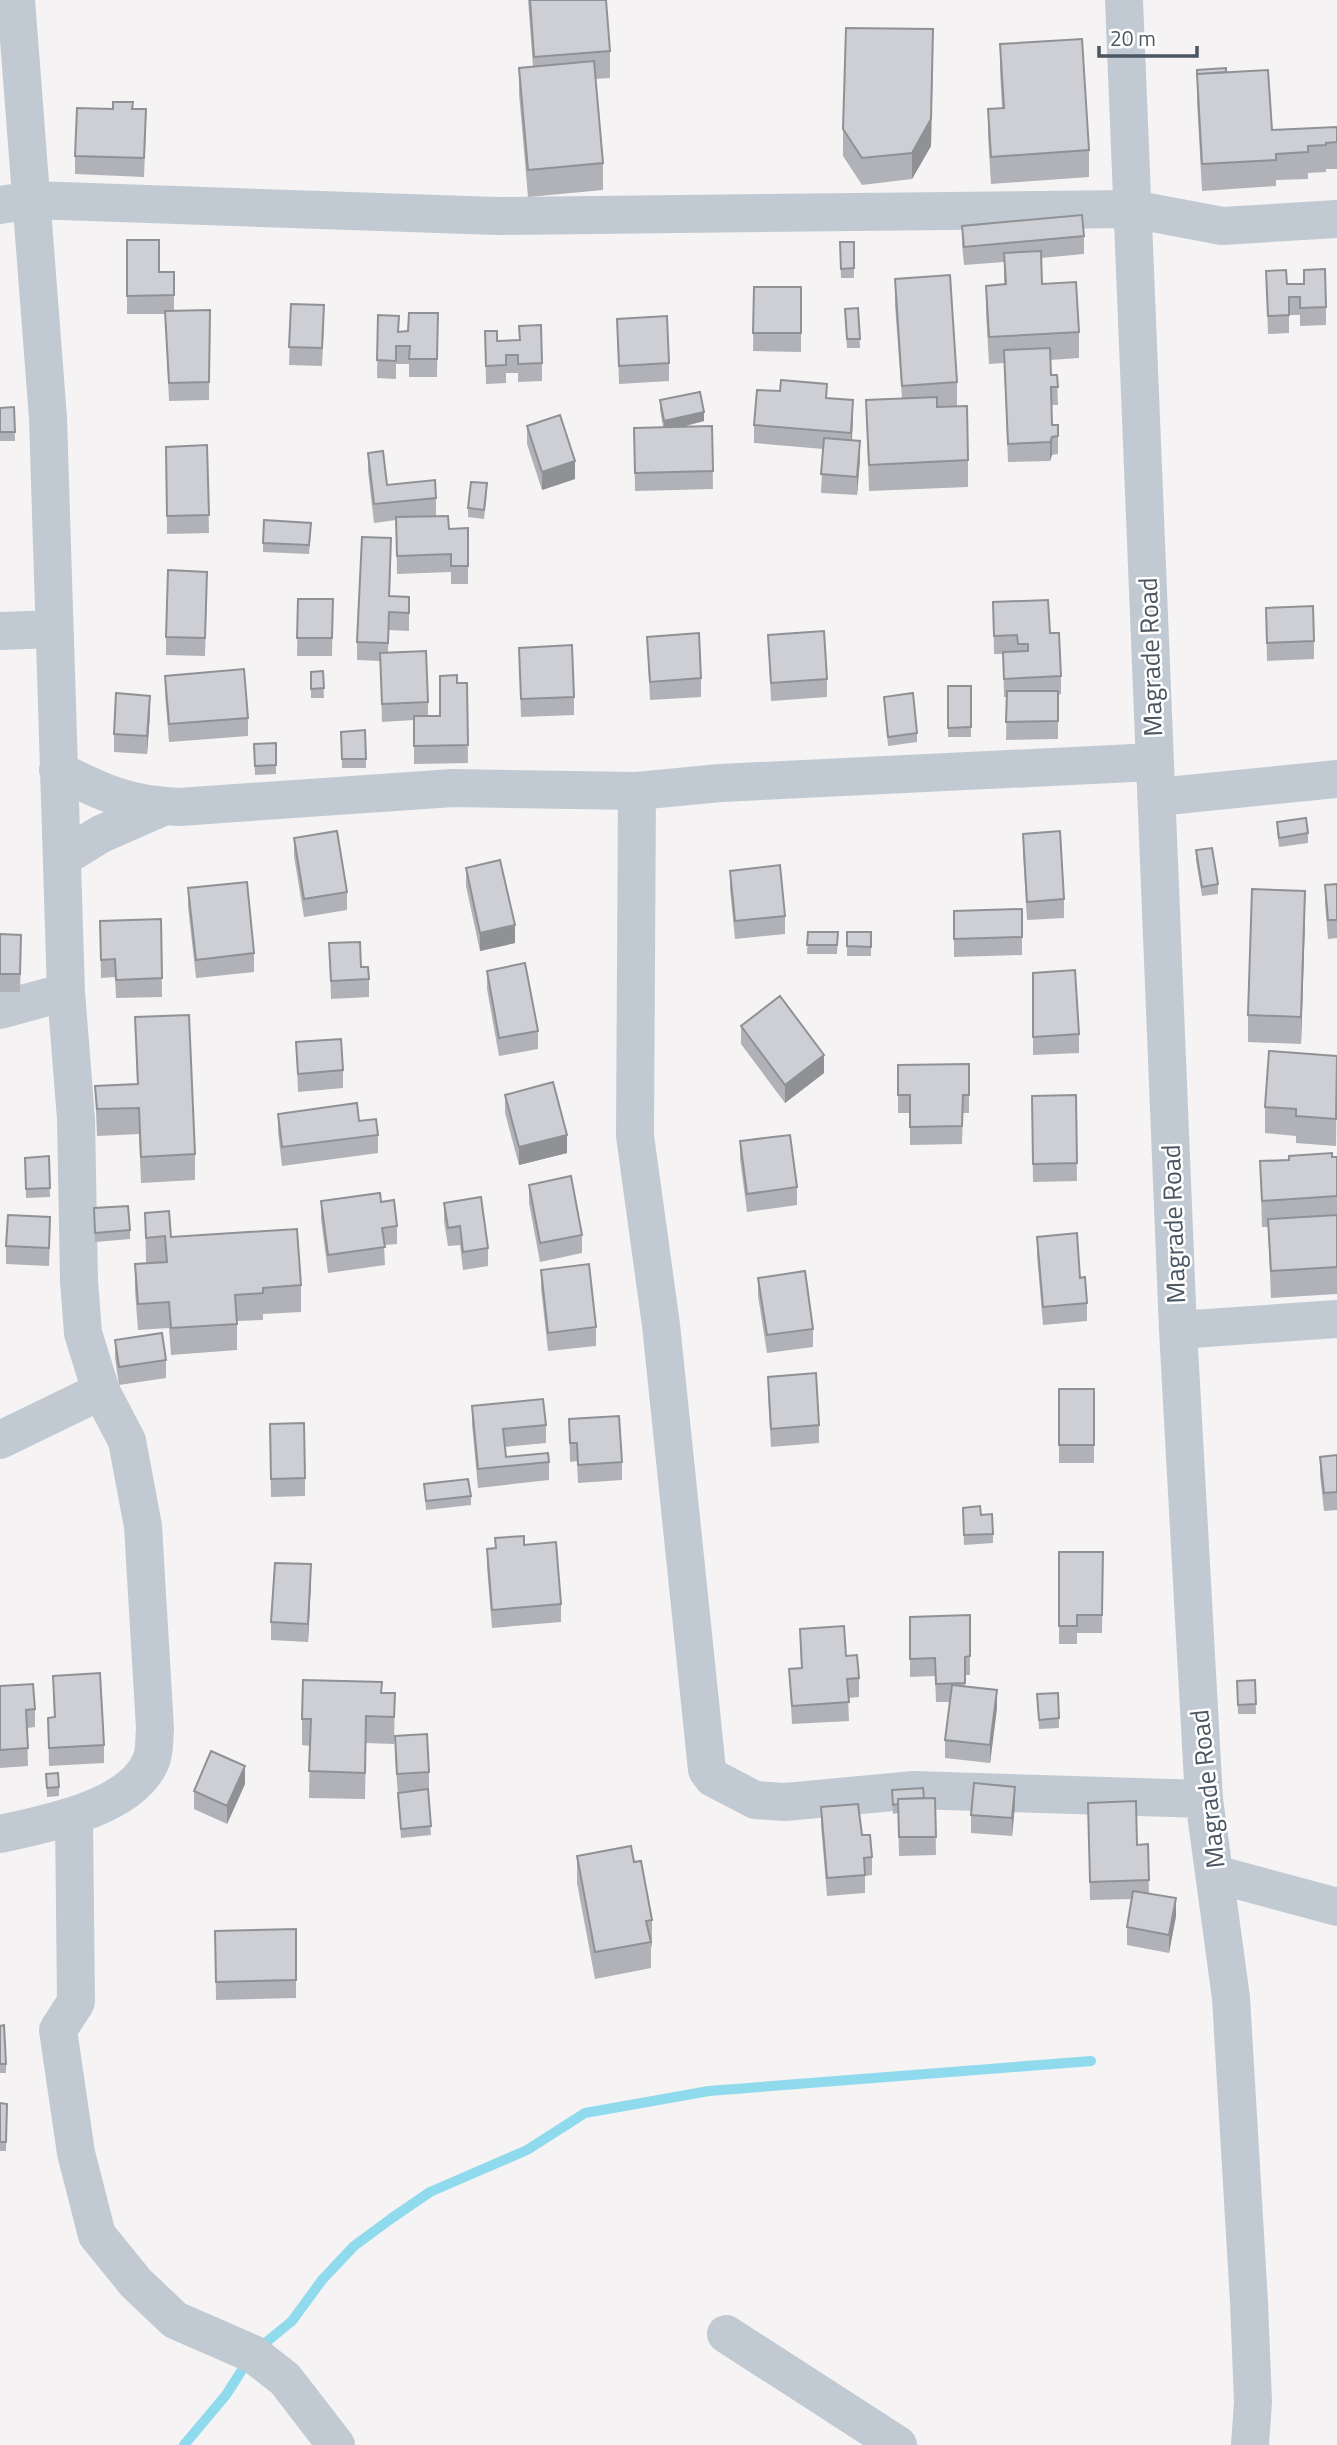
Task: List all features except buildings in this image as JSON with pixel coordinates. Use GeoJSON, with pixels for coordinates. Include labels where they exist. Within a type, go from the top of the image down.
{"type":"FeatureCollection","features":[{"type":"Feature","properties":{"kind":"street"},"geometry":{"type":"LineString","coordinates":[[0,1834],[74,1817],[105,1803],[136,1782],[151,1761],[155,1729],[143,1526],[127,1441],[101,1391],[82,1333],[76,1119],[66,992],[48,418],[16,202],[16,0]]}},
{"type":"Feature","properties":{"kind":"street","name":"Magrade Road"},"geometry":{"type":"LineString","coordinates":[[1124,0],[1178,1330],[1204,1799],[1216,1874],[1232,2012],[1249,2301],[1253,2402],[1250,2445]]}},
{"type":"Feature","properties":{"kind":"street"},"geometry":{"type":"LineString","coordinates":[[16,202],[497,216],[1132,209],[1222,226],[1337,219]]}},
{"type":"Feature","properties":{"kind":"street"},"geometry":{"type":"LineString","coordinates":[[0,631],[54,629]]}},
{"type":"Feature","properties":{"kind":"street"},"geometry":{"type":"LineString","coordinates":[[58,771],[98,791],[140,805],[165,806],[221,805],[453,788],[637,791],[720,783],[1337,779]]}},
{"type":"Feature","properties":{"kind":"street"},"geometry":{"type":"LineString","coordinates":[[637,791],[635,1136],[661,1325],[707,1770],[713,1779],[755,1800],[785,1801],[914,1790],[1204,1799]]}},
{"type":"Feature","properties":{"kind":"street"},"geometry":{"type":"LineString","coordinates":[[62,858],[101,834],[165,806]]}},
{"type":"Feature","properties":{"kind":"street"},"geometry":{"type":"LineString","coordinates":[[0,1010],[66,992]]}},
{"type":"Feature","properties":{"kind":"street"},"geometry":{"type":"LineString","coordinates":[[1178,1330],[1337,1319]]}},
{"type":"Feature","properties":{"kind":"street"},"geometry":{"type":"LineString","coordinates":[[0,1440],[101,1391]]}},
{"type":"Feature","properties":{"kind":"street"},"geometry":{"type":"LineString","coordinates":[[74,1817],[76,2002],[58,2030],[76,2153],[97,2235],[136,2283],[175,2320],[253,2354],[285,2379],[336,2445]]}},
{"type":"Feature","properties":{"kind":"street"},"geometry":{"type":"LineString","coordinates":[[1216,1874],[1337,1907]]}},
{"type":"Feature","properties":{"kind":"street"},"geometry":{"type":"LineString","coordinates":[[726,2334],[898,2445]]}},
{"type":"Feature","properties":{"kind":"waterway"},"geometry":{"type":"LineString","coordinates":[[259,2348],[292,2321],[322,2280],[354,2246],[392,2218],[430,2192],[527,2150],[585,2113],[709,2091],[1091,2061]]}},
{"type":"Feature","properties":{"kind":"waterway"},"geometry":{"type":"LineString","coordinates":[[184,2445],[226,2395],[249,2359]]}}]}
